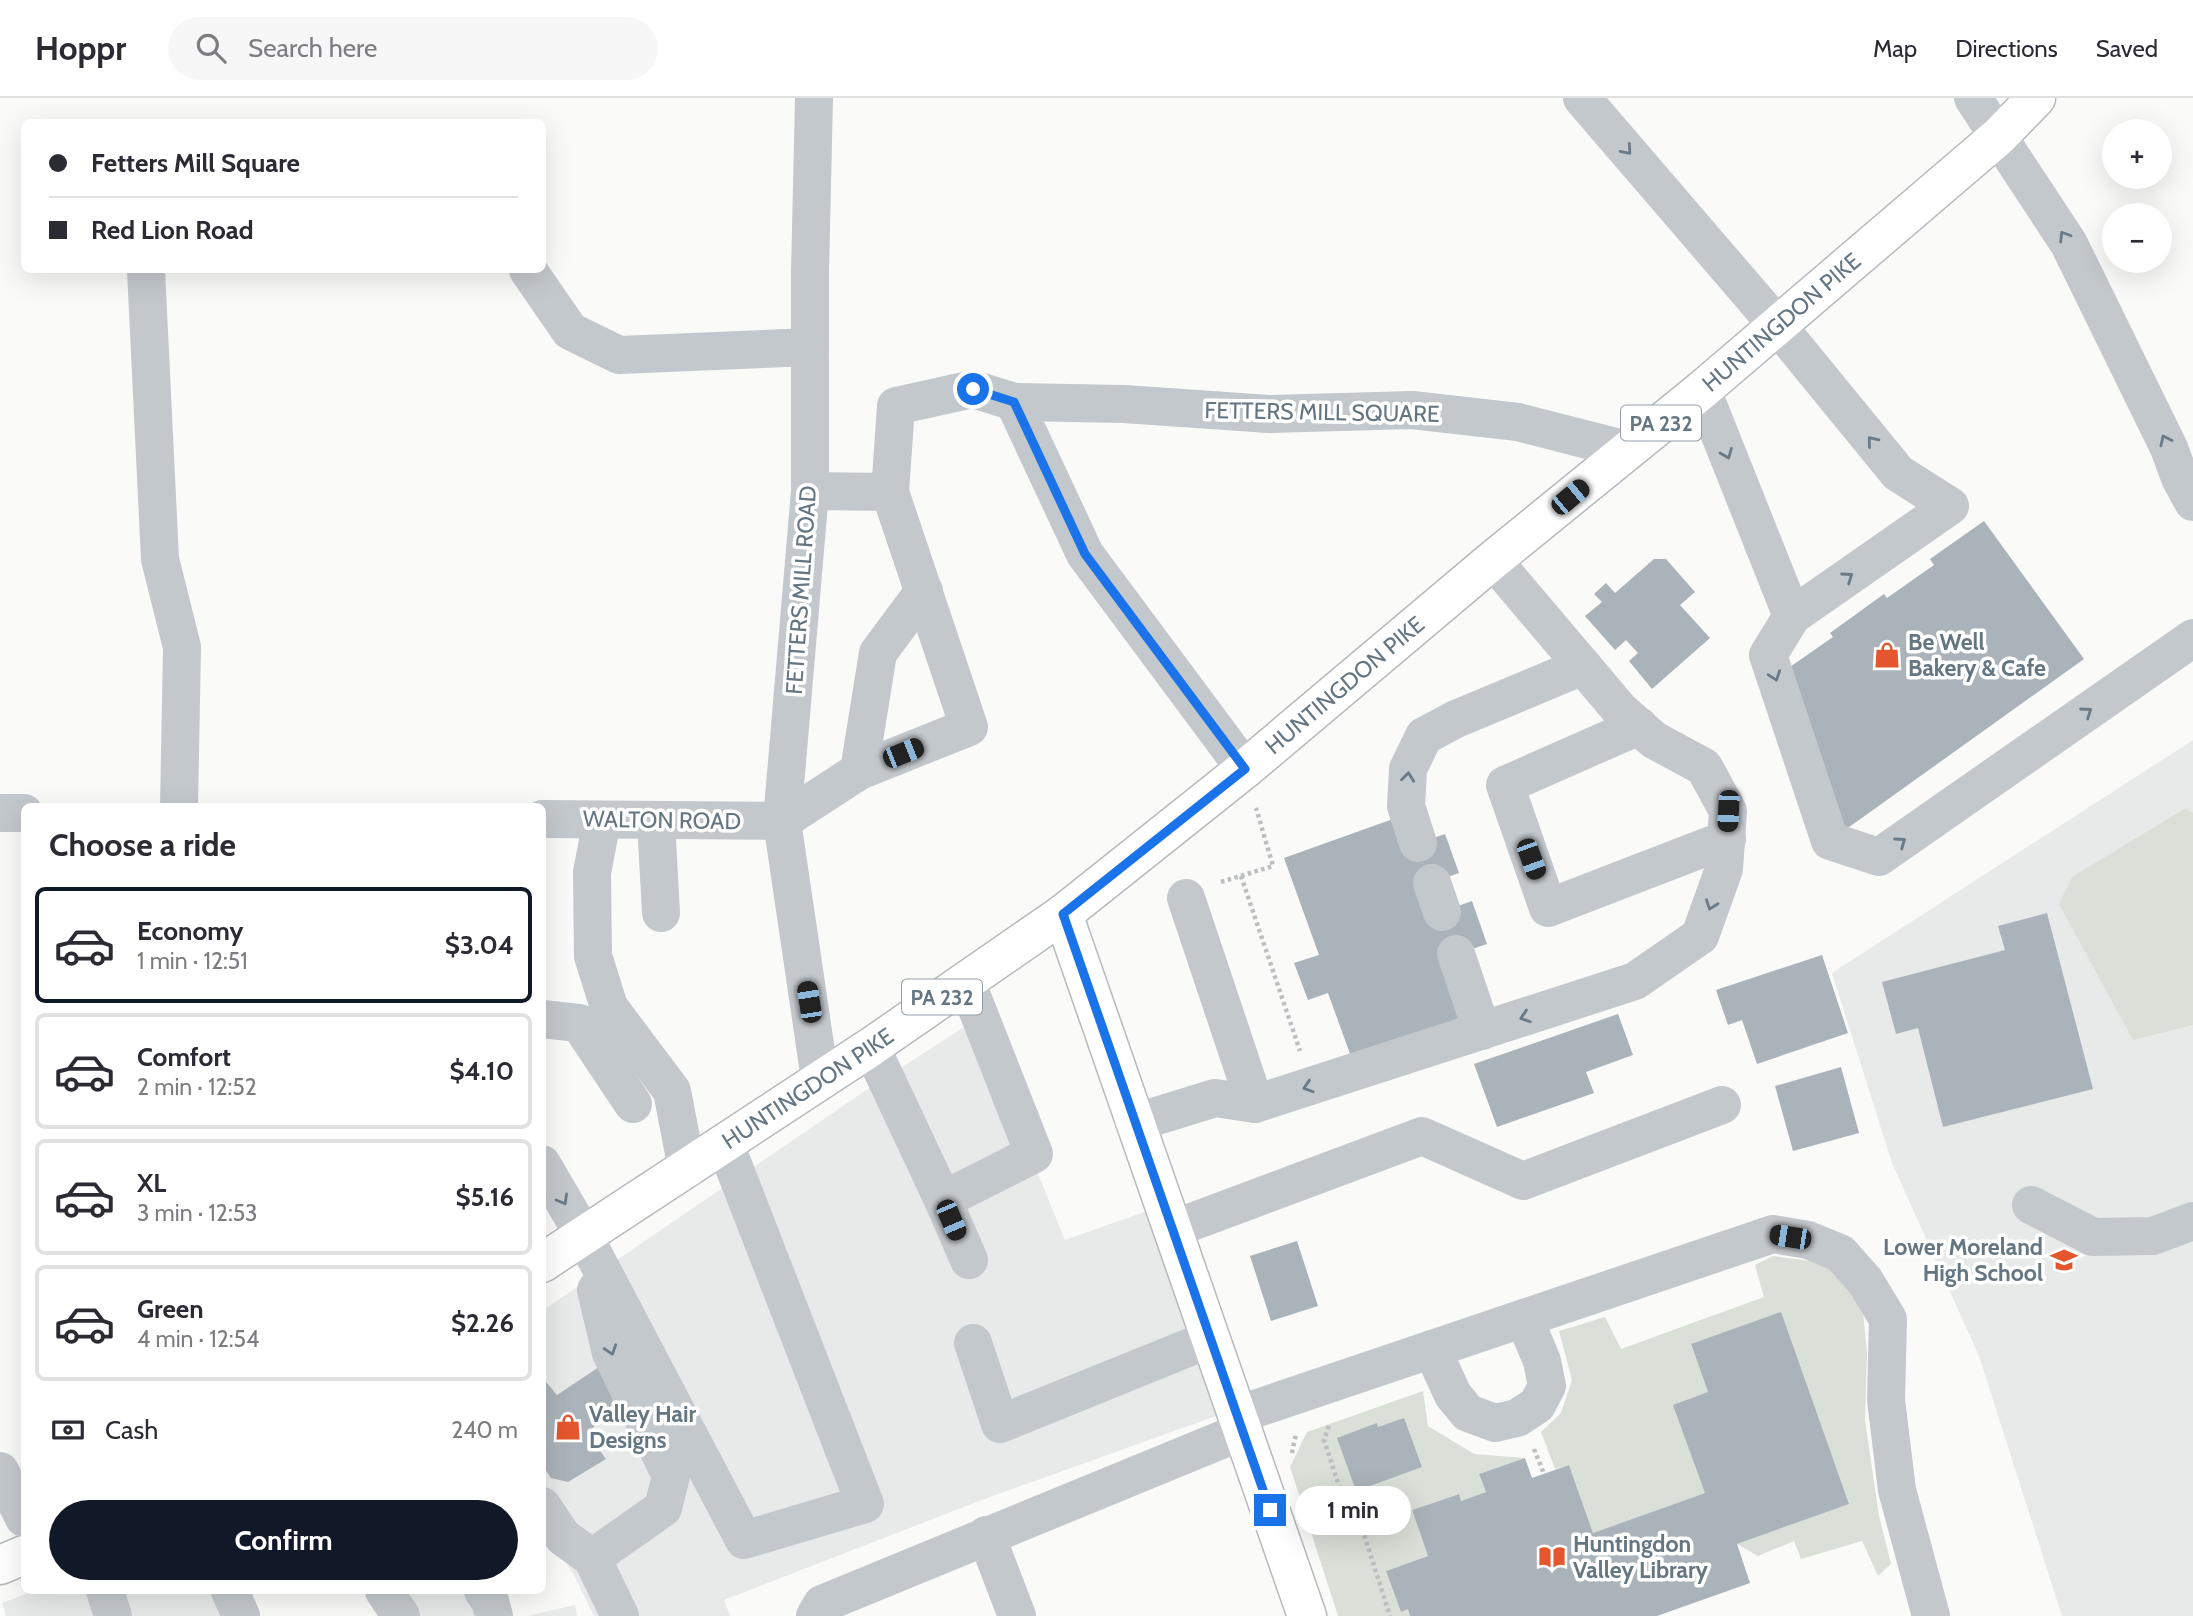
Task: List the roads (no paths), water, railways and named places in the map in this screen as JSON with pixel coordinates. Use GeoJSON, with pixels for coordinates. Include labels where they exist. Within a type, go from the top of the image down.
{"type":"FeatureCollection","features":[{"type":"Feature","properties":{"kind":"main road","name":"HUNTINGDON PIKE"},"geometry":{"type":"LineString","coordinates":[[546,1260],[870,1047],[1063,914],[1245,769],[1493,560],[1702,390],[1998,136],[2036,98]]}},
{"type":"Feature","properties":{"kind":"main road"},"geometry":{"type":"LineString","coordinates":[[1063,914],[1307,1616]]}},
{"type":"Feature","properties":{"kind":"main road"},"geometry":{"type":"LineString","coordinates":[[0,1565],[21,1556]]}},
{"type":"Feature","properties":{"kind":"street","name":"FETTERS MILL ROAD"},"geometry":{"type":"LineString","coordinates":[[814,98],[810,491],[782,821],[820,1079]]}},
{"type":"Feature","properties":{"kind":"street"},"geometry":{"type":"LineString","coordinates":[[1582,98],[1777,325],[1898,473],[1950,506],[1792,616],[1768,655],[1830,841],[1879,857],[2193,638]]}},
{"type":"Feature","properties":{"kind":"street"},"geometry":{"type":"LineString","coordinates":[[1973,98],[2069,244],[2193,502]]}},
{"type":"Feature","properties":{"kind":"street"},"geometry":{"type":"LineString","coordinates":[[146,273],[160,559],[182,648],[179,803]]}},
{"type":"Feature","properties":{"kind":"street"},"geometry":{"type":"LineString","coordinates":[[530,273],[570,331],[619,355],[810,348]]}},
{"type":"Feature","properties":{"kind":"street","name":"FETTERS MILL SQUARE"},"geometry":{"type":"LineString","coordinates":[[890,492],[896,406],[973,389],[1014,402],[1124,404],[1269,414],[1412,411],[1518,422],[1627,450]]}},
{"type":"Feature","properties":{"kind":"street"},"geometry":{"type":"LineString","coordinates":[[1702,390],[1792,616]]}},
{"type":"Feature","properties":{"kind":"street"},"geometry":{"type":"LineString","coordinates":[[1014,402],[1085,554],[1245,769]]}},
{"type":"Feature","properties":{"kind":"street"},"geometry":{"type":"LineString","coordinates":[[782,821],[859,771],[969,727],[890,492],[810,491]]}},
{"type":"Feature","properties":{"kind":"street"},"geometry":{"type":"LineString","coordinates":[[1135,1123],[1214,1098],[1255,1104],[1635,981],[1700,936],[1724,869],[1728,811],[1704,767],[1654,740],[1620,710],[1493,560]]}},
{"type":"Feature","properties":{"kind":"street"},"geometry":{"type":"LineString","coordinates":[[859,771],[878,653],[924,591]]}},
{"type":"Feature","properties":{"kind":"street"},"geometry":{"type":"LineString","coordinates":[[1418,843],[1406,806],[1408,769],[1424,736],[1456,719],[1583,666]]}},
{"type":"Feature","properties":{"kind":"street"},"geometry":{"type":"LineString","coordinates":[[1639,726],[1505,785],[1548,908],[1727,839]]}},
{"type":"Feature","properties":{"kind":"street"},"geometry":{"type":"LineString","coordinates":[[0,813],[21,813]]}},
{"type":"Feature","properties":{"kind":"street","name":"WALTON ROAD"},"geometry":{"type":"LineString","coordinates":[[546,819],[782,821]]}},
{"type":"Feature","properties":{"kind":"street"},"geometry":{"type":"LineString","coordinates":[[602,820],[592,873],[593,956],[609,1007],[672,1091],[687,1169]]}},
{"type":"Feature","properties":{"kind":"street"},"geometry":{"type":"LineString","coordinates":[[656,821],[661,913]]}},
{"type":"Feature","properties":{"kind":"street"},"geometry":{"type":"LineString","coordinates":[[1203,890],[1255,1104]]}},
{"type":"Feature","properties":{"kind":"street"},"geometry":{"type":"LineString","coordinates":[[1456,954],[1482,1031]]}},
{"type":"Feature","properties":{"kind":"street"},"geometry":{"type":"LineString","coordinates":[[943,1200],[1034,1154],[965,981]]}},
{"type":"Feature","properties":{"kind":"street"},"geometry":{"type":"LineString","coordinates":[[546,1019],[579,1023],[633,1104]]}},
{"type":"Feature","properties":{"kind":"street"},"geometry":{"type":"LineString","coordinates":[[870,1047],[943,1200],[968,1260]]}},
{"type":"Feature","properties":{"kind":"street"},"geometry":{"type":"LineString","coordinates":[[1172,1229],[1422,1136],[1523,1181],[1722,1105]]}},
{"type":"Feature","properties":{"kind":"street"},"geometry":{"type":"LineString","coordinates":[[546,1171],[584,1236],[744,1539],[865,1504],[725,1144]]}},
{"type":"Feature","properties":{"kind":"street"},"geometry":{"type":"LineString","coordinates":[[2031,1205],[2093,1237],[2153,1236],[2193,1221]]}},
{"type":"Feature","properties":{"kind":"street"},"geometry":{"type":"LineString","coordinates":[[814,1616],[822,1604],[1240,1423],[1432,1349],[1773,1234],[1808,1240],[1840,1253],[1865,1282],[1888,1319],[1886,1401],[1897,1490],[1931,1616]]}},
{"type":"Feature","properties":{"kind":"street"},"geometry":{"type":"LineString","coordinates":[[584,1236],[611,1353],[671,1476],[663,1508],[592,1558]]}},
{"type":"Feature","properties":{"kind":"street"},"geometry":{"type":"LineString","coordinates":[[1432,1349],[1452,1395],[1468,1413],[1495,1423],[1517,1418],[1537,1405],[1547,1385],[1542,1361],[1524,1318]]}},
{"type":"Feature","properties":{"kind":"street"},"geometry":{"type":"LineString","coordinates":[[973,1343],[1000,1424],[1210,1339]]}},
{"type":"Feature","properties":{"kind":"street"},"geometry":{"type":"LineString","coordinates":[[0,1471],[21,1512]]}},
{"type":"Feature","properties":{"kind":"street"},"geometry":{"type":"LineString","coordinates":[[546,1512],[563,1537],[592,1558],[620,1616]]}},
{"type":"Feature","properties":{"kind":"street"},"geometry":{"type":"LineString","coordinates":[[986,1535],[1017,1616]]}},
{"type":"Feature","properties":{"kind":"street"},"geometry":{"type":"LineString","coordinates":[[106,1594],[113,1616]]}},
{"type":"Feature","properties":{"kind":"street"},"geometry":{"type":"LineString","coordinates":[[231,1594],[241,1616]]}},
{"type":"Feature","properties":{"kind":"street"},"geometry":{"type":"LineString","coordinates":[[386,1594],[401,1616]]}},
{"type":"Feature","properties":{"kind":"street"},"geometry":{"type":"LineString","coordinates":[[485,1594],[494,1616]]}},
{"type":"Feature","properties":{"kind":"place","name":"Be Well Bakery & Cafe"},"geometry":{"type":"Point","coordinates":[1887,655]}},
{"type":"Feature","properties":{"kind":"place","name":"Lower Moreland High School"},"geometry":{"type":"Point","coordinates":[2064,1260]}},
{"type":"Feature","properties":{"kind":"place","name":"Valley Hair Designs"},"geometry":{"type":"Point","coordinates":[568,1427]}},
{"type":"Feature","properties":{"kind":"place","name":"Huntingdon Valley Library"},"geometry":{"type":"Point","coordinates":[1552,1557]}}]}
